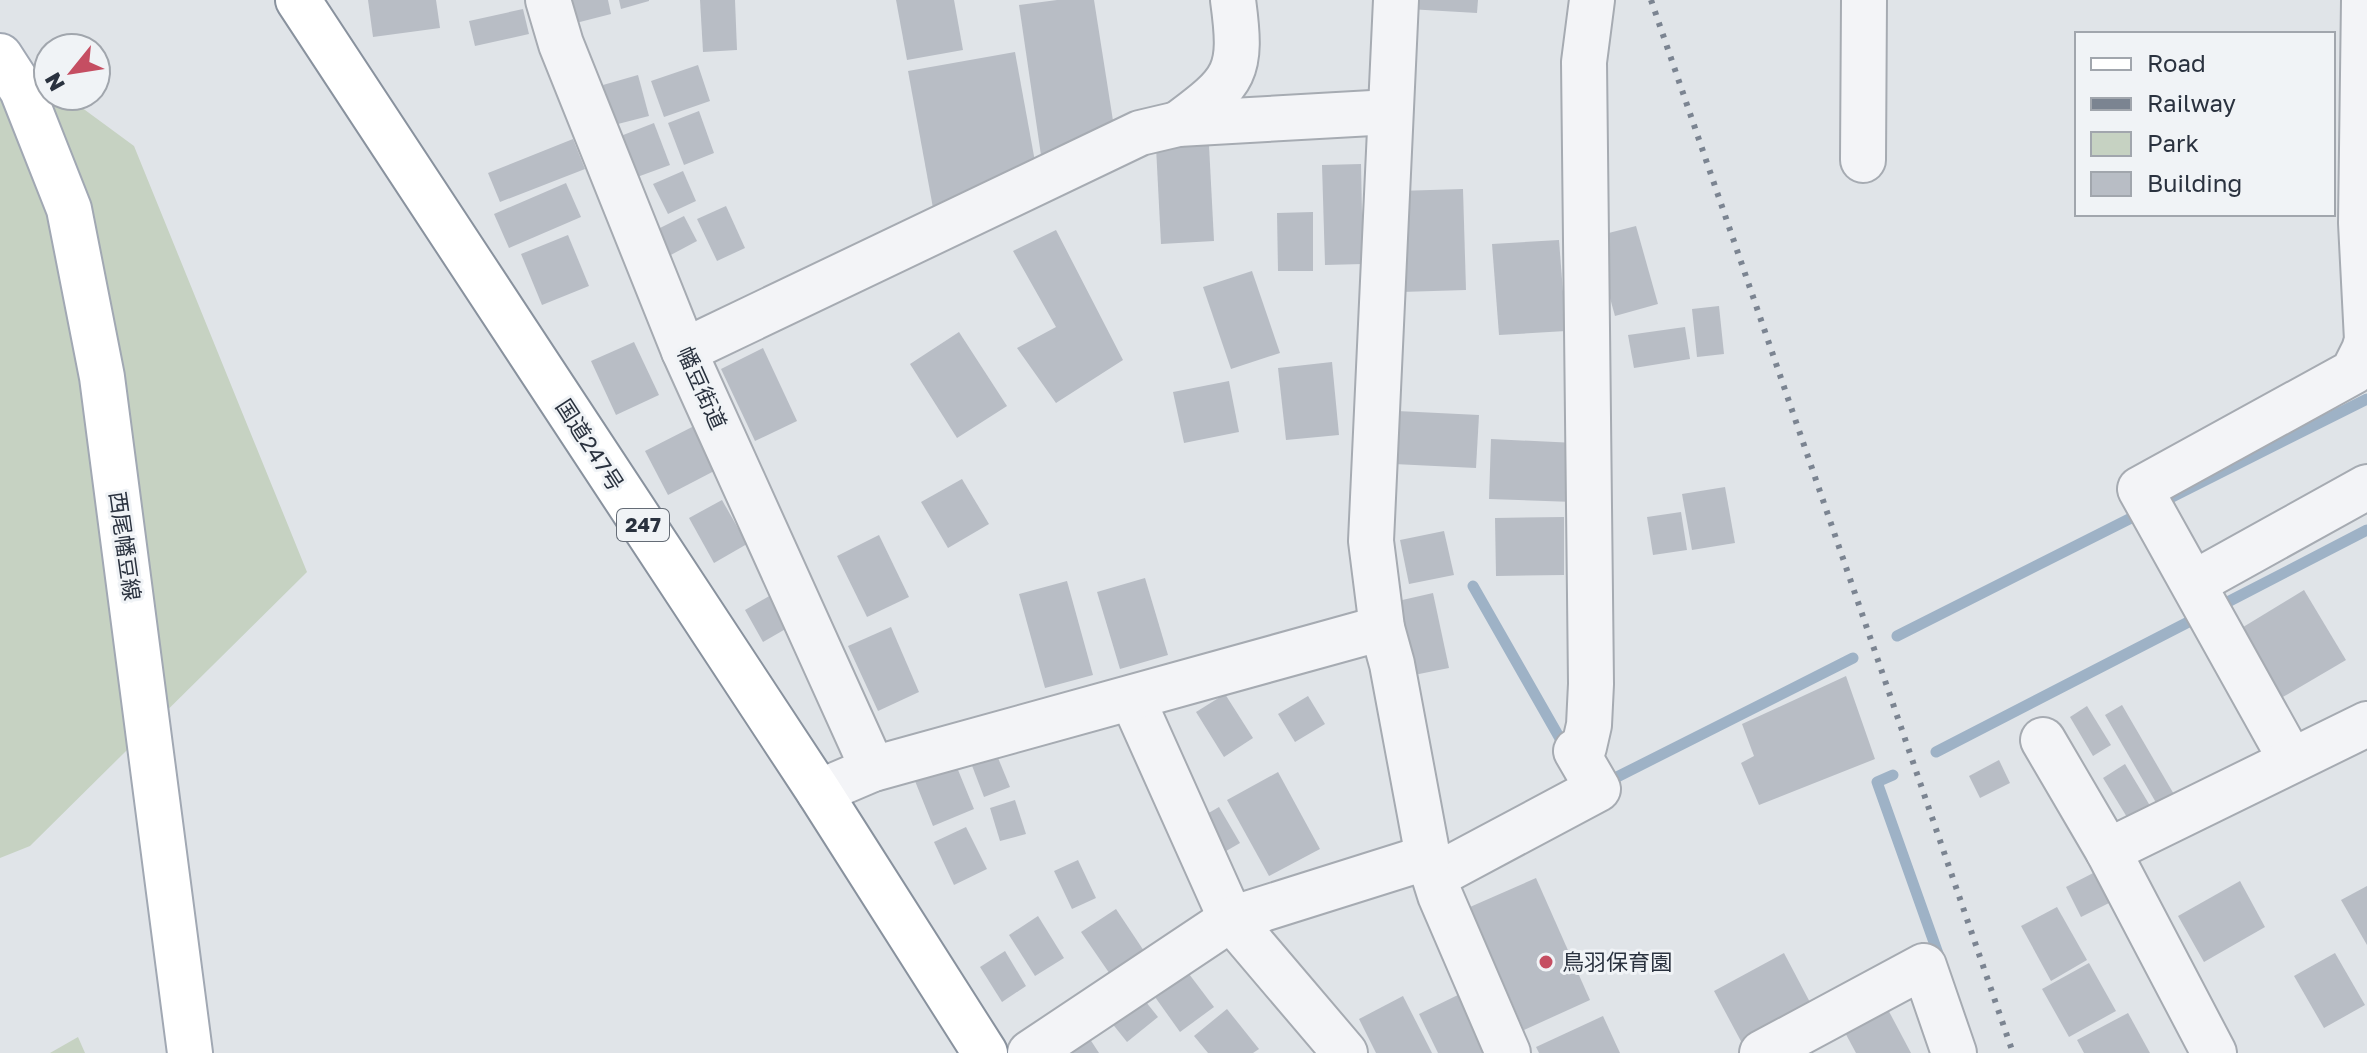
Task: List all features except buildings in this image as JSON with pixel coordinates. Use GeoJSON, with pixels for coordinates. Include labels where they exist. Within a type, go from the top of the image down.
{"type":"FeatureCollection","features":[{"type":"Feature","properties":{"kind":"main road","name":"国道247号"},"geometry":{"type":"LineString","coordinates":[[298,0],[819,792],[985,1053]]}},
{"type":"Feature","properties":{"kind":"main road","name":"西尾幡豆線"},"geometry":{"type":"LineString","coordinates":[[0,56],[22,90],[69,209],[102,377],[190,1053]]}},
{"type":"Feature","properties":{"kind":"street","name":"幡豆街道"},"geometry":{"type":"LineString","coordinates":[[548,0],[561,44],[684,351],[873,769]]}},
{"type":"Feature","properties":{"kind":"street"},"geometry":{"type":"LineString","coordinates":[[1178,124],[1217,95],[1235,69],[1238,34],[1233,0]]}},
{"type":"Feature","properties":{"kind":"street"},"geometry":{"type":"LineString","coordinates":[[1396,0],[1371,541],[1382,628],[1392,664],[1431,866],[1440,895],[1508,1053]]}},
{"type":"Feature","properties":{"kind":"street"},"geometry":{"type":"LineString","coordinates":[[1030,1053],[1231,919],[1431,866],[1450,868],[1598,789],[1576,751],[1584,747],[1589,725],[1591,684],[1584,62],[1592,0]]}},
{"type":"Feature","properties":{"kind":"street"},"geometry":{"type":"LineString","coordinates":[[1863,160],[1864,0]]}},
{"type":"Feature","properties":{"kind":"street"},"geometry":{"type":"LineString","coordinates":[[2291,760],[2140,489],[2353,372],[2364,350],[2367,340],[2361,223],[2364,0]]}},
{"type":"Feature","properties":{"kind":"street"},"geometry":{"type":"LineString","coordinates":[[684,351],[1140,133],[1178,124],[1390,112]]}},
{"type":"Feature","properties":{"kind":"street"},"geometry":{"type":"LineString","coordinates":[[2206,605],[2367,487]]}},
{"type":"Feature","properties":{"kind":"street"},"geometry":{"type":"LineString","coordinates":[[819,792],[873,769],[1382,628]]}},
{"type":"Feature","properties":{"kind":"street"},"geometry":{"type":"LineString","coordinates":[[1132,698],[1231,919],[1345,1053]]}},
{"type":"Feature","properties":{"kind":"street"},"geometry":{"type":"LineString","coordinates":[[2108,851],[2367,724]]}},
{"type":"Feature","properties":{"kind":"street"},"geometry":{"type":"LineString","coordinates":[[2043,740],[2108,851],[2214,1053]]}},
{"type":"Feature","properties":{"kind":"street"},"geometry":{"type":"LineString","coordinates":[[1762,1053],[1924,966],[1954,1053]]}},
{"type":"Feature","properties":{"kind":"green space"},"geometry":{"type":"Polygon","coordinates":[[[0,48],[32,71],[32,112],[88,112],[134,146],[307,572],[30,846],[0,858],[0,48]]]}},
{"type":"Feature","properties":{"kind":"green space"},"geometry":{"type":"Polygon","coordinates":[[[78,1037],[85,1053],[50,1053],[78,1037]]]}},
{"type":"Feature","properties":{"kind":"waterway"},"geometry":{"type":"LineString","coordinates":[[2158,504],[2367,399]]}},
{"type":"Feature","properties":{"kind":"waterway"},"geometry":{"type":"LineString","coordinates":[[1897,636],[2143,512]]}},
{"type":"Feature","properties":{"kind":"waterway"},"geometry":{"type":"LineString","coordinates":[[2218,607],[2367,530]]}},
{"type":"Feature","properties":{"kind":"waterway"},"geometry":{"type":"LineString","coordinates":[[1473,586],[1566,749]]}},
{"type":"Feature","properties":{"kind":"waterway"},"geometry":{"type":"LineString","coordinates":[[1936,752],[2202,615]]}},
{"type":"Feature","properties":{"kind":"waterway"},"geometry":{"type":"LineString","coordinates":[[1604,777],[1611,780],[1853,658]]}},
{"type":"Feature","properties":{"kind":"waterway"},"geometry":{"type":"LineString","coordinates":[[1893,775],[1877,782],[1941,962]]}},
{"type":"Feature","properties":{"kind":"railway"},"geometry":{"type":"LineString","coordinates":[[1651,0],[2013,1053]]}},
{"type":"Feature","properties":{"kind":"place","name":"鳥羽保育園"},"geometry":{"type":"Point","coordinates":[1546,962]}}]}
